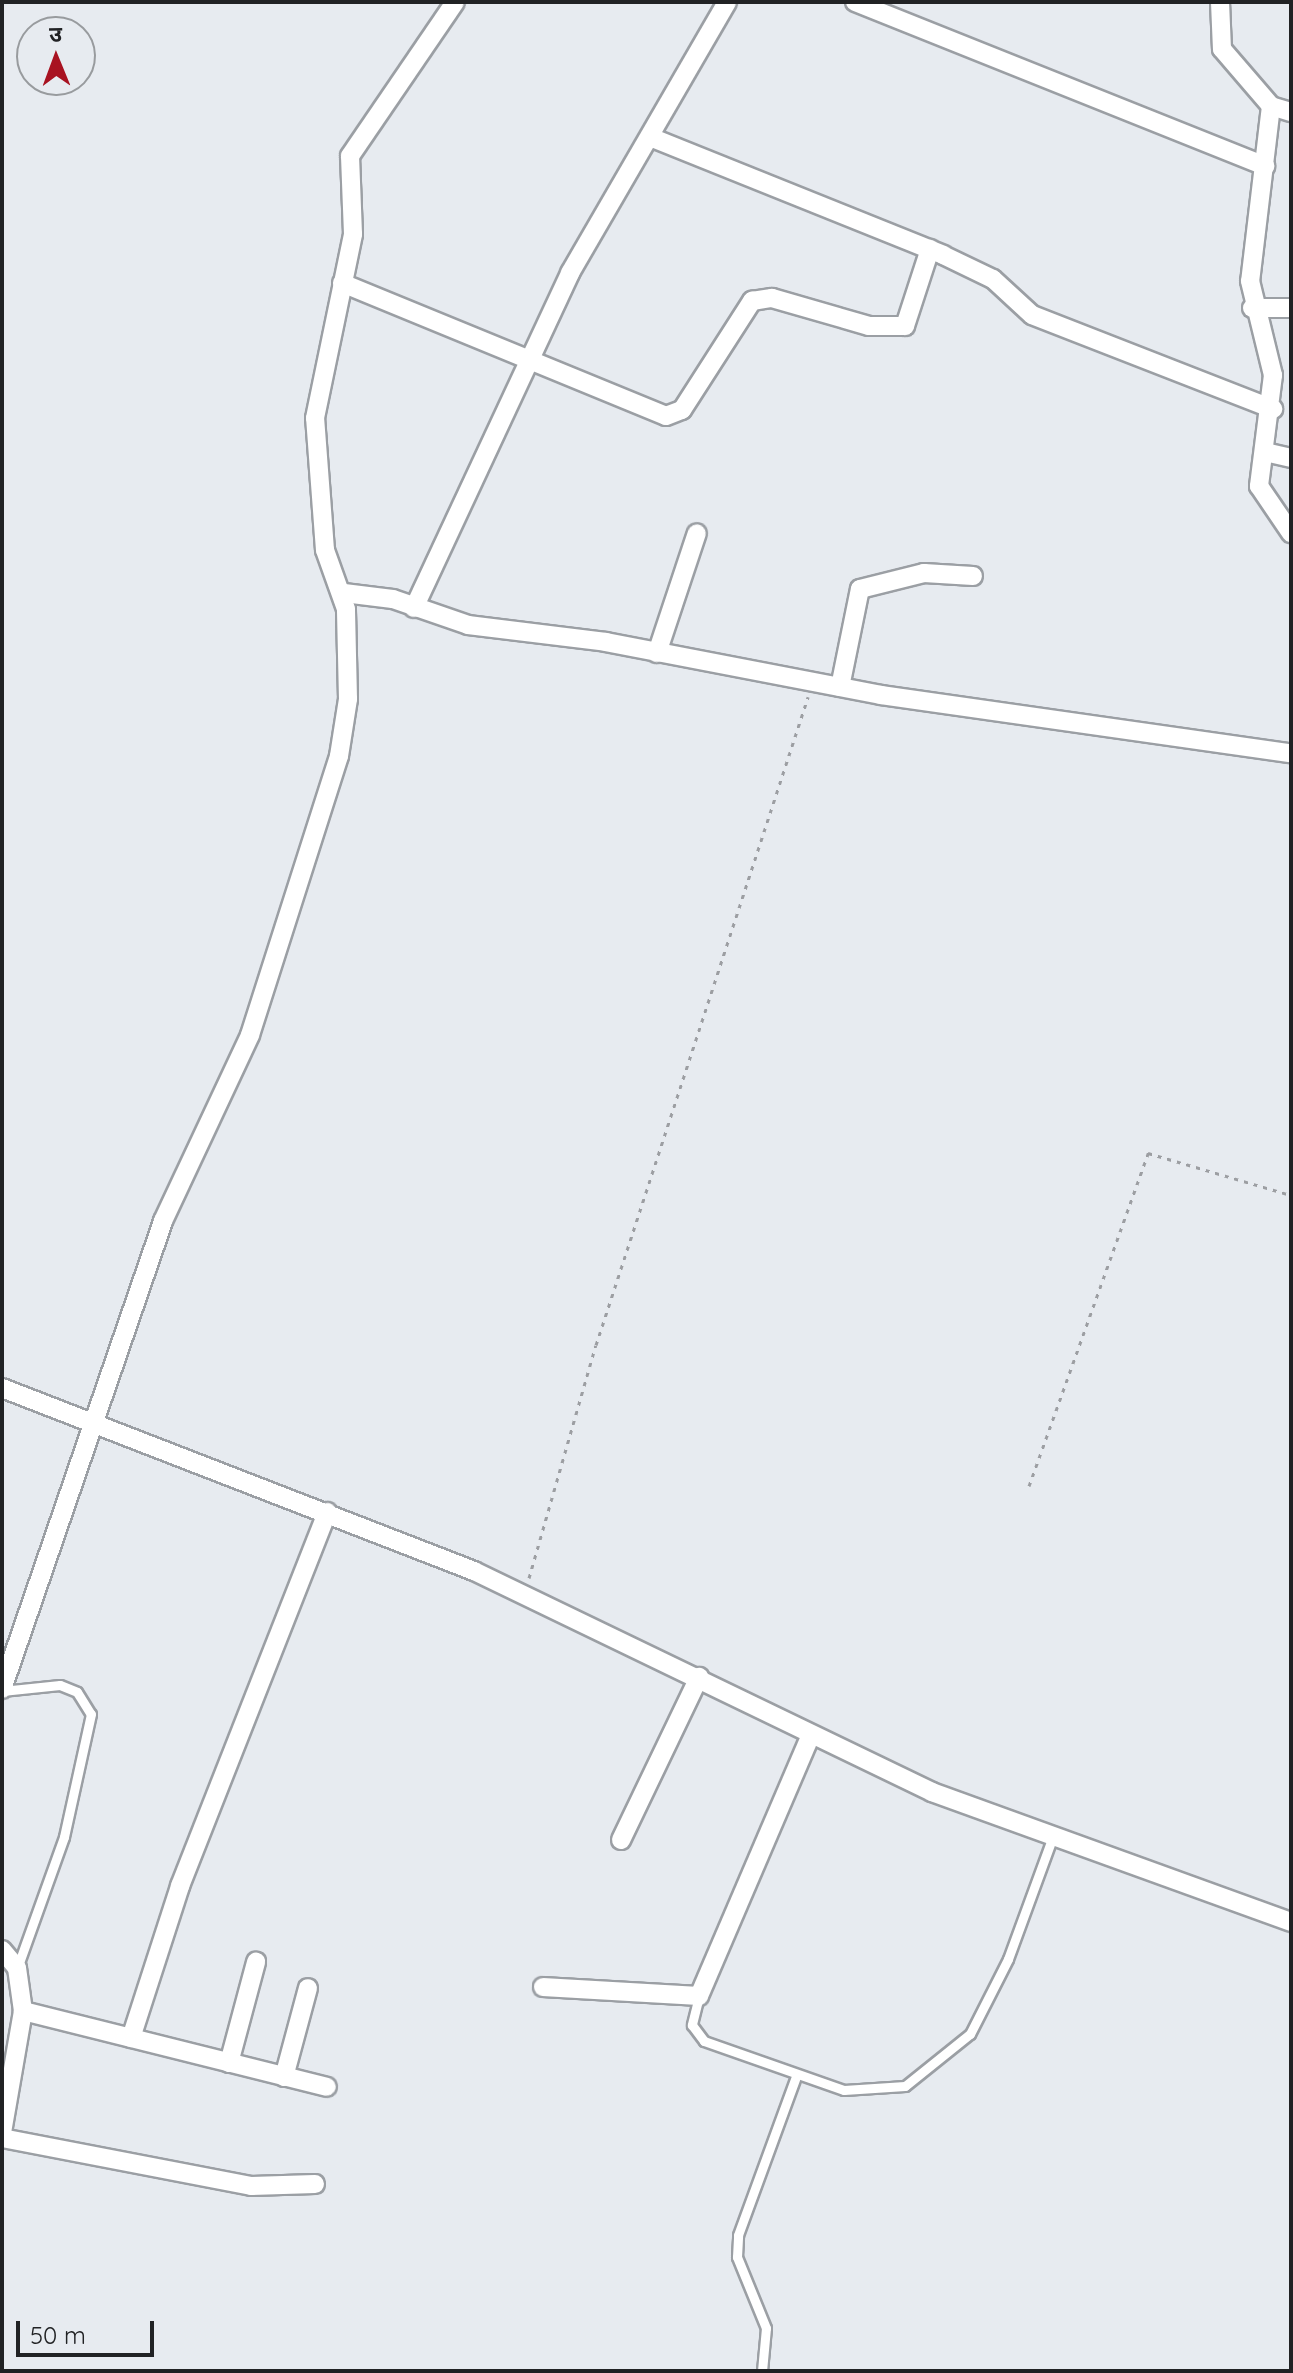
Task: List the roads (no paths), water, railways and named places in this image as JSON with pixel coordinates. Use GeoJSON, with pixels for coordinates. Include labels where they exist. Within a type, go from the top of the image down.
{"type":"FeatureCollection","features":[{"type":"Feature","properties":{"kind":"street"},"geometry":{"type":"LineString","coordinates":[[2,1690],[6,1656],[97,1421],[174,1193],[250,1035],[339,756],[348,699],[344,593],[323,538],[315,418],[353,234],[353,148],[455,2]]}},
{"type":"Feature","properties":{"kind":"street"},"geometry":{"type":"LineString","coordinates":[[414,608],[570,273],[727,2]]}},
{"type":"Feature","properties":{"kind":"street"},"geometry":{"type":"LineString","coordinates":[[855,2],[1265,166]]}},
{"type":"Feature","properties":{"kind":"street"},"geometry":{"type":"LineString","coordinates":[[1220,2],[1222,49],[1271,106],[1291,112]]}},
{"type":"Feature","properties":{"kind":"street"},"geometry":{"type":"LineString","coordinates":[[1271,106],[1252,308],[1272,364],[1273,409],[1261,497],[1291,533]]}},
{"type":"Feature","properties":{"kind":"street"},"geometry":{"type":"LineString","coordinates":[[650,137],[930,249],[993,279],[1032,315],[1273,409]]}},
{"type":"Feature","properties":{"kind":"street"},"geometry":{"type":"LineString","coordinates":[[342,283],[528,364],[659,415],[676,415],[752,301],[772,298],[898,329],[910,318],[930,249]]}},
{"type":"Feature","properties":{"kind":"street"},"geometry":{"type":"LineString","coordinates":[[1252,308],[1291,308]]}},
{"type":"Feature","properties":{"kind":"street"},"geometry":{"type":"LineString","coordinates":[[1265,452],[1291,458]]}},
{"type":"Feature","properties":{"kind":"street"},"geometry":{"type":"LineString","coordinates":[[657,653],[697,533]]}},
{"type":"Feature","properties":{"kind":"street"},"geometry":{"type":"LineString","coordinates":[[840,687],[860,589],[924,573],[973,576]]}},
{"type":"Feature","properties":{"kind":"street"},"geometry":{"type":"LineString","coordinates":[[344,593],[414,608],[468,625],[657,653],[840,687],[1291,753]]}},
{"type":"Feature","properties":{"kind":"street"},"geometry":{"type":"LineString","coordinates":[[2,1388],[97,1421],[524,1593],[699,1677],[810,1737],[932,1792],[1291,1922]]}},
{"type":"Feature","properties":{"kind":"street"},"geometry":{"type":"LineString","coordinates":[[131,2038],[180,1886],[327,1512]]}},
{"type":"Feature","properties":{"kind":"street"},"geometry":{"type":"LineString","coordinates":[[621,1840],[699,1677]]}},
{"type":"Feature","properties":{"kind":"street"},"geometry":{"type":"LineString","coordinates":[[543,1987],[699,1996],[810,1737]]}},
{"type":"Feature","properties":{"kind":"street"},"geometry":{"type":"LineString","coordinates":[[2,1950],[17,1968],[23,2011],[10,2049],[2,2135],[251,2186],[315,2184]]}},
{"type":"Feature","properties":{"kind":"street"},"geometry":{"type":"LineString","coordinates":[[229,2063],[256,1962]]}},
{"type":"Feature","properties":{"kind":"street"},"geometry":{"type":"LineString","coordinates":[[284,2077],[308,1988]]}},
{"type":"Feature","properties":{"kind":"street"},"geometry":{"type":"LineString","coordinates":[[23,2011],[327,2087]]}},
{"type":"Feature","properties":{"kind":"lane"},"geometry":{"type":"LineString","coordinates":[[2,1690],[60,1685],[77,1692],[91,1714],[64,1837],[17,1968]]}},
{"type":"Feature","properties":{"kind":"lane"},"geometry":{"type":"LineString","coordinates":[[699,1996],[692,2025],[704,2041],[844,2090],[884,2091],[905,2086],[954,2052],[991,1999],[1054,1834]]}},
{"type":"Feature","properties":{"kind":"lane"},"geometry":{"type":"LineString","coordinates":[[762,2371],[766,2328],[737,2257],[738,2235],[797,2074]]}}]}
